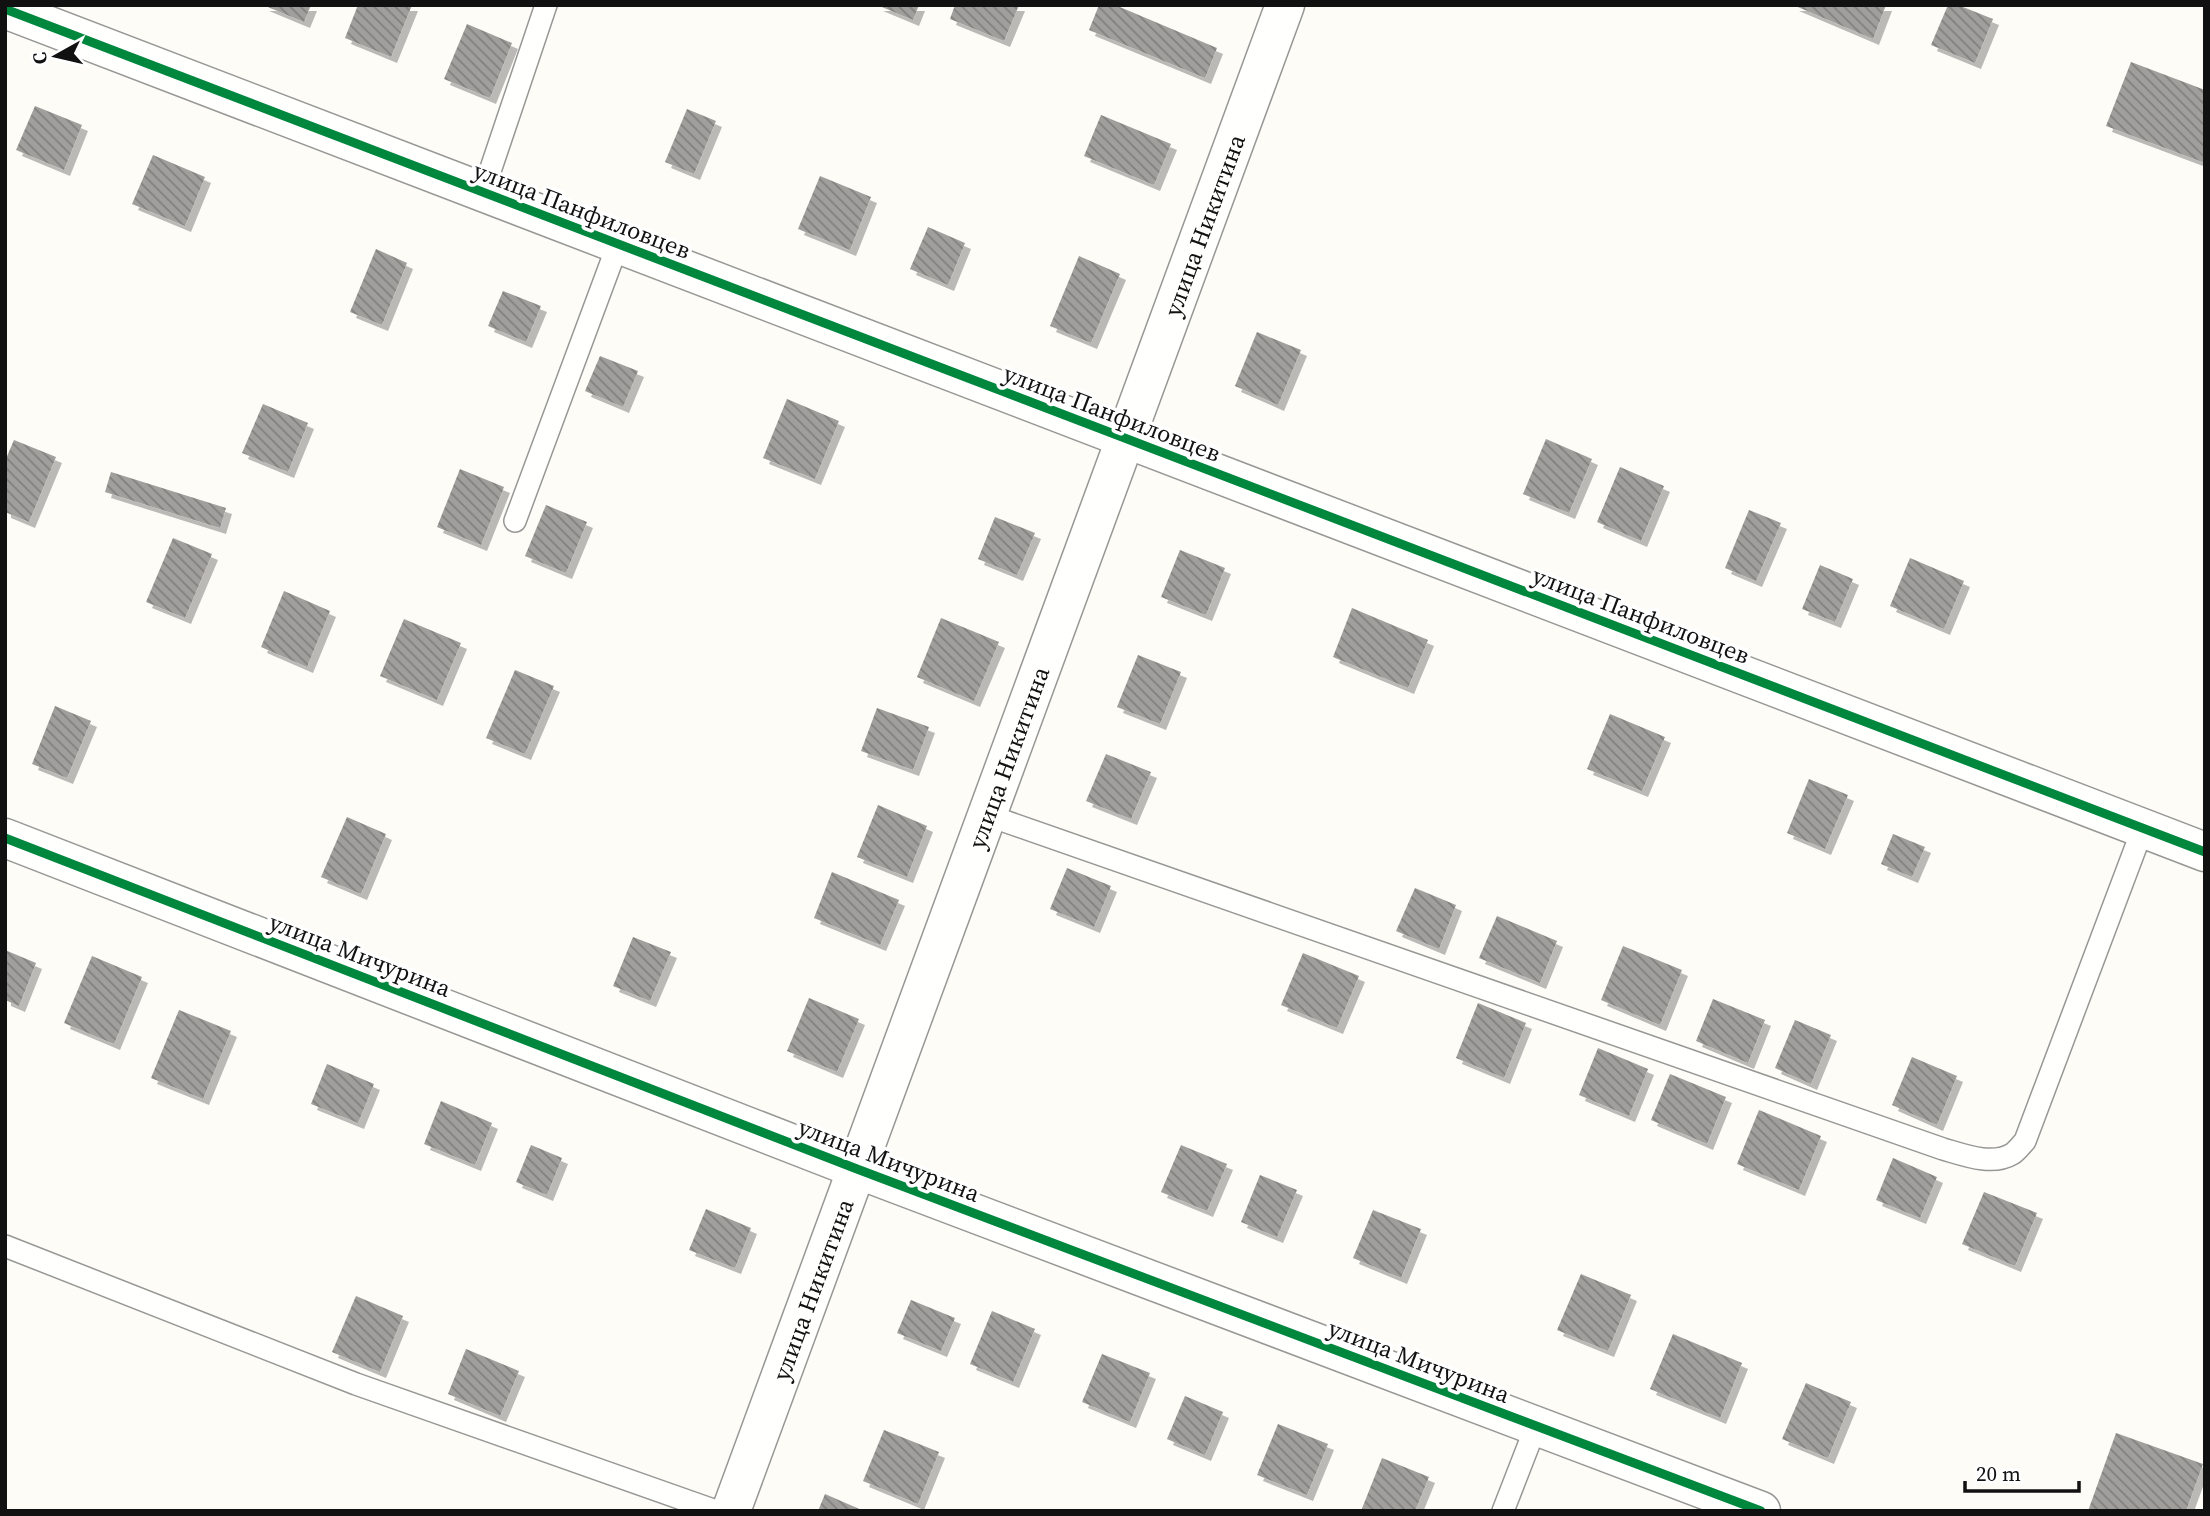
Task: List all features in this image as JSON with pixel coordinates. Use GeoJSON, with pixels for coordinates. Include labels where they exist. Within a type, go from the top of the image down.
{"type":"FeatureCollection","features":[{"type":"Feature","properties":{"kind":"street","name":"улица Никитина"},"geometry":{"type":"LineString","coordinates":[[731,1511],[1285,5]]}},
{"type":"Feature","properties":{"kind":"street","name":"улица Панфиловцев"},"geometry":{"type":"LineString","coordinates":[[5,9],[2205,852]]}},
{"type":"Feature","properties":{"kind":"street","name":"улица Мичурина"},"geometry":{"type":"LineString","coordinates":[[5,838],[857,1169],[1761,1511]]}},
{"type":"Feature","properties":{"kind":"lane"},"geometry":{"type":"LineString","coordinates":[[483,192],[546,5]]}},
{"type":"Feature","properties":{"kind":"lane"},"geometry":{"type":"LineString","coordinates":[[515,521],[618,244]]}},
{"type":"Feature","properties":{"kind":"lane"},"geometry":{"type":"LineString","coordinates":[[987,815],[1943,1149],[1975,1158],[1995,1159],[2012,1154],[2025,1141],[2143,828]]}},
{"type":"Feature","properties":{"kind":"lane"},"geometry":{"type":"LineString","coordinates":[[5,1246],[356,1384],[716,1511]]}},
{"type":"Feature","properties":{"kind":"lane"},"geometry":{"type":"LineString","coordinates":[[1503,1511],[1536,1426]]}},
{"type":"Feature","properties":{"kind":"building"},"geometry":{"type":"Polygon","coordinates":[[[263,5],[311,5],[304,22],[263,5]]]}},
{"type":"Feature","properties":{"kind":"building"},"geometry":{"type":"Polygon","coordinates":[[[358,5],[412,5],[391,57],[345,38],[358,5]]]}},
{"type":"Feature","properties":{"kind":"building"},"geometry":{"type":"Polygon","coordinates":[[[877,5],[919,5],[913,20],[877,5]]]}},
{"type":"Feature","properties":{"kind":"building"},"geometry":{"type":"Polygon","coordinates":[[[955,5],[1019,5],[1004,41],[950,19],[955,5]]]}},
{"type":"Feature","properties":{"kind":"building"},"geometry":{"type":"Polygon","coordinates":[[[1099,5],[1115,5],[1217,48],[1205,78],[1089,30],[1099,5]]]}},
{"type":"Feature","properties":{"kind":"building"},"geometry":{"type":"Polygon","coordinates":[[[1793,5],[1886,5],[1873,39],[1793,5]]]}},
{"type":"Feature","properties":{"kind":"building"},"geometry":{"type":"Polygon","coordinates":[[[1948,5],[1958,5],[1993,19],[1975,63],[1931,45],[1948,5]]]}},
{"type":"Feature","properties":{"kind":"building"},"geometry":{"type":"Polygon","coordinates":[[[467,24],[512,43],[490,98],[444,79],[467,24]]]}},
{"type":"Feature","properties":{"kind":"building"},"geometry":{"type":"Polygon","coordinates":[[[2131,62],[2205,90],[2205,163],[2106,126],[2131,62]]]}},
{"type":"Feature","properties":{"kind":"building"},"geometry":{"type":"Polygon","coordinates":[[[35,106],[82,125],[64,170],[16,150],[35,106]]]}},
{"type":"Feature","properties":{"kind":"building"},"geometry":{"type":"Polygon","coordinates":[[[687,109],[716,121],[694,174],[665,162],[687,109]]]}},
{"type":"Feature","properties":{"kind":"building"},"geometry":{"type":"Polygon","coordinates":[[[1101,115],[1171,144],[1154,185],[1084,156],[1101,115]]]}},
{"type":"Feature","properties":{"kind":"building"},"geometry":{"type":"Polygon","coordinates":[[[153,155],[205,177],[185,226],[132,204],[153,155]]]}},
{"type":"Feature","properties":{"kind":"building"},"geometry":{"type":"Polygon","coordinates":[[[820,176],[871,197],[850,250],[798,229],[820,176]]]}},
{"type":"Feature","properties":{"kind":"building"},"geometry":{"type":"Polygon","coordinates":[[[928,227],[965,243],[948,285],[910,269],[928,227]]]}},
{"type":"Feature","properties":{"kind":"building"},"geometry":{"type":"Polygon","coordinates":[[[376,249],[407,263],[382,325],[350,312],[376,249]]]}},
{"type":"Feature","properties":{"kind":"building"},"geometry":{"type":"Polygon","coordinates":[[[1079,256],[1120,274],[1091,343],[1050,326],[1079,256]]]}},
{"type":"Feature","properties":{"kind":"building"},"geometry":{"type":"Polygon","coordinates":[[[503,291],[541,306],[526,342],[488,326],[503,291]]]}},
{"type":"Feature","properties":{"kind":"building"},"geometry":{"type":"Polygon","coordinates":[[[1257,332],[1301,350],[1278,405],[1235,386],[1257,332]]]}},
{"type":"Feature","properties":{"kind":"building"},"geometry":{"type":"Polygon","coordinates":[[[600,356],[638,371],[623,407],[585,391],[600,356]]]}},
{"type":"Feature","properties":{"kind":"building"},"geometry":{"type":"Polygon","coordinates":[[[787,399],[839,421],[815,479],[763,458],[787,399]]]}},
{"type":"Feature","properties":{"kind":"building"},"geometry":{"type":"Polygon","coordinates":[[[263,404],[308,423],[288,472],[242,453],[263,404]]]}},
{"type":"Feature","properties":{"kind":"building"},"geometry":{"type":"Polygon","coordinates":[[[1546,439],[1592,459],[1569,513],[1523,494],[1546,439]]]}},
{"type":"Feature","properties":{"kind":"building"},"geometry":{"type":"Polygon","coordinates":[[[14,440],[56,457],[29,522],[5,512],[5,461],[14,440]]]}},
{"type":"Feature","properties":{"kind":"building"},"geometry":{"type":"Polygon","coordinates":[[[1620,467],[1664,486],[1641,541],[1597,522],[1620,467]]]}},
{"type":"Feature","properties":{"kind":"building"},"geometry":{"type":"Polygon","coordinates":[[[460,469],[504,487],[481,545],[437,527],[460,469]]]}},
{"type":"Feature","properties":{"kind":"building"},"geometry":{"type":"Polygon","coordinates":[[[111,472],[226,508],[220,528],[105,492],[111,472]]]}},
{"type":"Feature","properties":{"kind":"building"},"geometry":{"type":"Polygon","coordinates":[[[546,505],[587,522],[566,573],[525,556],[546,505]]]}},
{"type":"Feature","properties":{"kind":"building"},"geometry":{"type":"Polygon","coordinates":[[[1749,510],[1781,523],[1756,581],[1725,568],[1749,510]]]}},
{"type":"Feature","properties":{"kind":"building"},"geometry":{"type":"Polygon","coordinates":[[[995,517],[1035,533],[1017,575],[978,559],[995,517]]]}},
{"type":"Feature","properties":{"kind":"building"},"geometry":{"type":"Polygon","coordinates":[[[173,538],[212,554],[185,618],[146,602],[173,538]]]}},
{"type":"Feature","properties":{"kind":"building"},"geometry":{"type":"Polygon","coordinates":[[[1180,550],[1225,568],[1206,615],[1161,597],[1180,550]]]}},
{"type":"Feature","properties":{"kind":"building"},"geometry":{"type":"Polygon","coordinates":[[[1910,558],[1964,581],[1944,629],[1890,606],[1910,558]]]}},
{"type":"Feature","properties":{"kind":"building"},"geometry":{"type":"Polygon","coordinates":[[[1820,565],[1853,579],[1835,622],[1802,609],[1820,565]]]}},
{"type":"Feature","properties":{"kind":"building"},"geometry":{"type":"Polygon","coordinates":[[[284,591],[330,611],[307,667],[261,647],[284,591]]]}},
{"type":"Feature","properties":{"kind":"building"},"geometry":{"type":"Polygon","coordinates":[[[1352,608],[1428,640],[1408,688],[1333,657],[1352,608]]]}},
{"type":"Feature","properties":{"kind":"building"},"geometry":{"type":"Polygon","coordinates":[[[941,618],[999,642],[974,701],[917,677],[941,618]]]}},
{"type":"Feature","properties":{"kind":"building"},"geometry":{"type":"Polygon","coordinates":[[[404,619],[461,643],[437,700],[380,676],[404,619]]]}},
{"type":"Feature","properties":{"kind":"building"},"geometry":{"type":"Polygon","coordinates":[[[1138,655],[1181,672],[1160,724],[1117,707],[1138,655]]]}},
{"type":"Feature","properties":{"kind":"building"},"geometry":{"type":"Polygon","coordinates":[[[515,670],[554,686],[525,754],[486,738],[515,670]]]}},
{"type":"Feature","properties":{"kind":"building"},"geometry":{"type":"Polygon","coordinates":[[[55,706],[91,721],[67,778],[32,764],[55,706]]]}},
{"type":"Feature","properties":{"kind":"building"},"geometry":{"type":"Polygon","coordinates":[[[877,708],[929,727],[913,770],[861,751],[877,708]]]}},
{"type":"Feature","properties":{"kind":"building"},"geometry":{"type":"Polygon","coordinates":[[[1610,714],[1665,737],[1642,791],[1587,769],[1610,714]]]}},
{"type":"Feature","properties":{"kind":"building"},"geometry":{"type":"Polygon","coordinates":[[[1106,754],[1151,772],[1131,819],[1086,801],[1106,754]]]}},
{"type":"Feature","properties":{"kind":"building"},"geometry":{"type":"Polygon","coordinates":[[[1809,779],[1848,795],[1825,849],[1787,833],[1809,779]]]}},
{"type":"Feature","properties":{"kind":"building"},"geometry":{"type":"Polygon","coordinates":[[[878,805],[927,826],[907,877],[857,857],[878,805]]]}},
{"type":"Feature","properties":{"kind":"building"},"geometry":{"type":"Polygon","coordinates":[[[347,817],[386,834],[361,894],[321,877],[347,817]]]}},
{"type":"Feature","properties":{"kind":"building"},"geometry":{"type":"Polygon","coordinates":[[[1893,834],[1925,847],[1912,877],[1881,864],[1893,834]]]}},
{"type":"Feature","properties":{"kind":"building"},"geometry":{"type":"Polygon","coordinates":[[[1067,868],[1111,886],[1094,927],[1050,909],[1067,868]]]}},
{"type":"Feature","properties":{"kind":"building"},"geometry":{"type":"Polygon","coordinates":[[[832,872],[899,900],[880,945],[814,918],[832,872]]]}},
{"type":"Feature","properties":{"kind":"building"},"geometry":{"type":"Polygon","coordinates":[[[1415,888],[1456,905],[1439,949],[1396,931],[1415,888]]]}},
{"type":"Feature","properties":{"kind":"building"},"geometry":{"type":"Polygon","coordinates":[[[1497,916],[1557,941],[1540,983],[1479,958],[1497,916]]]}},
{"type":"Feature","properties":{"kind":"building"},"geometry":{"type":"Polygon","coordinates":[[[633,937],[671,952],[650,1001],[613,986],[633,937]]]}},
{"type":"Feature","properties":{"kind":"building"},"geometry":{"type":"Polygon","coordinates":[[[1623,946],[1682,970],[1660,1025],[1601,1000],[1623,946]]]}},
{"type":"Feature","properties":{"kind":"building"},"geometry":{"type":"Polygon","coordinates":[[[5,950],[36,963],[19,1006],[5,1000],[5,950]]]}},
{"type":"Feature","properties":{"kind":"building"},"geometry":{"type":"Polygon","coordinates":[[[1303,953],[1359,976],[1337,1028],[1281,1005],[1303,953]]]}},
{"type":"Feature","properties":{"kind":"building"},"geometry":{"type":"Polygon","coordinates":[[[92,956],[142,977],[114,1044],[64,1023],[92,956]]]}},
{"type":"Feature","properties":{"kind":"building"},"geometry":{"type":"Polygon","coordinates":[[[809,998],[859,1019],[837,1072],[787,1051],[809,998]]]}},
{"type":"Feature","properties":{"kind":"building"},"geometry":{"type":"Polygon","coordinates":[[[1713,999],[1765,1020],[1748,1063],[1696,1041],[1713,999]]]}},
{"type":"Feature","properties":{"kind":"building"},"geometry":{"type":"Polygon","coordinates":[[[1478,1003],[1526,1023],[1504,1078],[1456,1058],[1478,1003]]]}},
{"type":"Feature","properties":{"kind":"building"},"geometry":{"type":"Polygon","coordinates":[[[179,1010],[231,1031],[203,1099],[151,1078],[179,1010]]]}},
{"type":"Feature","properties":{"kind":"building"},"geometry":{"type":"Polygon","coordinates":[[[1795,1020],[1831,1035],[1811,1084],[1775,1068],[1795,1020]]]}},
{"type":"Feature","properties":{"kind":"building"},"geometry":{"type":"Polygon","coordinates":[[[1598,1048],[1648,1069],[1629,1116],[1579,1095],[1598,1048]]]}},
{"type":"Feature","properties":{"kind":"building"},"geometry":{"type":"Polygon","coordinates":[[[1912,1057],[1957,1076],[1937,1125],[1892,1105],[1912,1057]]]}},
{"type":"Feature","properties":{"kind":"building"},"geometry":{"type":"Polygon","coordinates":[[[327,1064],[374,1084],[358,1123],[311,1104],[327,1064]]]}},
{"type":"Feature","properties":{"kind":"building"},"geometry":{"type":"Polygon","coordinates":[[[1670,1074],[1726,1097],[1707,1144],[1651,1120],[1670,1074]]]}},
{"type":"Feature","properties":{"kind":"building"},"geometry":{"type":"Polygon","coordinates":[[[441,1101],[492,1123],[475,1165],[424,1144],[441,1101]]]}},
{"type":"Feature","properties":{"kind":"building"},"geometry":{"type":"Polygon","coordinates":[[[1759,1110],[1821,1136],[1799,1190],[1737,1164],[1759,1110]]]}},
{"type":"Feature","properties":{"kind":"building"},"geometry":{"type":"Polygon","coordinates":[[[531,1145],[562,1158],[547,1195],[516,1182],[531,1145]]]}},
{"type":"Feature","properties":{"kind":"building"},"geometry":{"type":"Polygon","coordinates":[[[1181,1145],[1227,1164],[1207,1211],[1161,1192],[1181,1145]]]}},
{"type":"Feature","properties":{"kind":"building"},"geometry":{"type":"Polygon","coordinates":[[[1893,1158],[1937,1177],[1920,1218],[1876,1200],[1893,1158]]]}},
{"type":"Feature","properties":{"kind":"building"},"geometry":{"type":"Polygon","coordinates":[[[1260,1175],[1297,1190],[1277,1237],[1241,1222],[1260,1175]]]}},
{"type":"Feature","properties":{"kind":"building"},"geometry":{"type":"Polygon","coordinates":[[[1984,1192],[2037,1213],[2015,1266],[1962,1244],[1984,1192]]]}},
{"type":"Feature","properties":{"kind":"building"},"geometry":{"type":"Polygon","coordinates":[[[706,1209],[751,1228],[735,1268],[689,1250],[706,1209]]]}},
{"type":"Feature","properties":{"kind":"building"},"geometry":{"type":"Polygon","coordinates":[[[1373,1210],[1421,1229],[1401,1278],[1353,1258],[1373,1210]]]}},
{"type":"Feature","properties":{"kind":"building"},"geometry":{"type":"Polygon","coordinates":[[[1581,1274],[1631,1295],[1608,1351],[1557,1330],[1581,1274]]]}},
{"type":"Feature","properties":{"kind":"building"},"geometry":{"type":"Polygon","coordinates":[[[356,1296],[403,1316],[380,1372],[332,1352],[356,1296]]]}},
{"type":"Feature","properties":{"kind":"building"},"geometry":{"type":"Polygon","coordinates":[[[911,1300],[955,1318],[941,1351],[897,1333],[911,1300]]]}},
{"type":"Feature","properties":{"kind":"building"},"geometry":{"type":"Polygon","coordinates":[[[992,1311],[1035,1329],[1013,1382],[970,1364],[992,1311]]]}},
{"type":"Feature","properties":{"kind":"building"},"geometry":{"type":"Polygon","coordinates":[[[1673,1334],[1742,1363],[1720,1418],[1650,1389],[1673,1334]]]}},
{"type":"Feature","properties":{"kind":"building"},"geometry":{"type":"Polygon","coordinates":[[[466,1349],[519,1371],[500,1416],[448,1394],[466,1349]]]}},
{"type":"Feature","properties":{"kind":"building"},"geometry":{"type":"Polygon","coordinates":[[[1102,1354],[1150,1373],[1130,1422],[1082,1402],[1102,1354]]]}},
{"type":"Feature","properties":{"kind":"building"},"geometry":{"type":"Polygon","coordinates":[[[1806,1383],[1851,1402],[1828,1458],[1782,1439],[1806,1383]]]}},
{"type":"Feature","properties":{"kind":"building"},"geometry":{"type":"Polygon","coordinates":[[[1185,1396],[1223,1412],[1205,1455],[1167,1439],[1185,1396]]]}},
{"type":"Feature","properties":{"kind":"building"},"geometry":{"type":"Polygon","coordinates":[[[1278,1424],[1328,1444],[1307,1495],[1257,1475],[1278,1424]]]}},
{"type":"Feature","properties":{"kind":"building"},"geometry":{"type":"Polygon","coordinates":[[[884,1430],[939,1452],[918,1504],[863,1481],[884,1430]]]}},
{"type":"Feature","properties":{"kind":"building"},"geometry":{"type":"Polygon","coordinates":[[[2116,1433],[2203,1464],[2186,1511],[2088,1511],[2116,1433]]]}},
{"type":"Feature","properties":{"kind":"building"},"geometry":{"type":"Polygon","coordinates":[[[1382,1458],[1429,1477],[1415,1511],[1361,1511],[1382,1458]]]}},
{"type":"Feature","properties":{"kind":"building"},"geometry":{"type":"Polygon","coordinates":[[[825,1494],[864,1511],[818,1511],[825,1494]]]}},
{"type":"Feature","properties":{"kind":"cycle path"},"geometry":{"type":"LineString","coordinates":[[5,9],[2205,852]]}},
{"type":"Feature","properties":{"kind":"cycle path"},"geometry":{"type":"LineString","coordinates":[[5,838],[857,1169],[1761,1511]]}}]}
